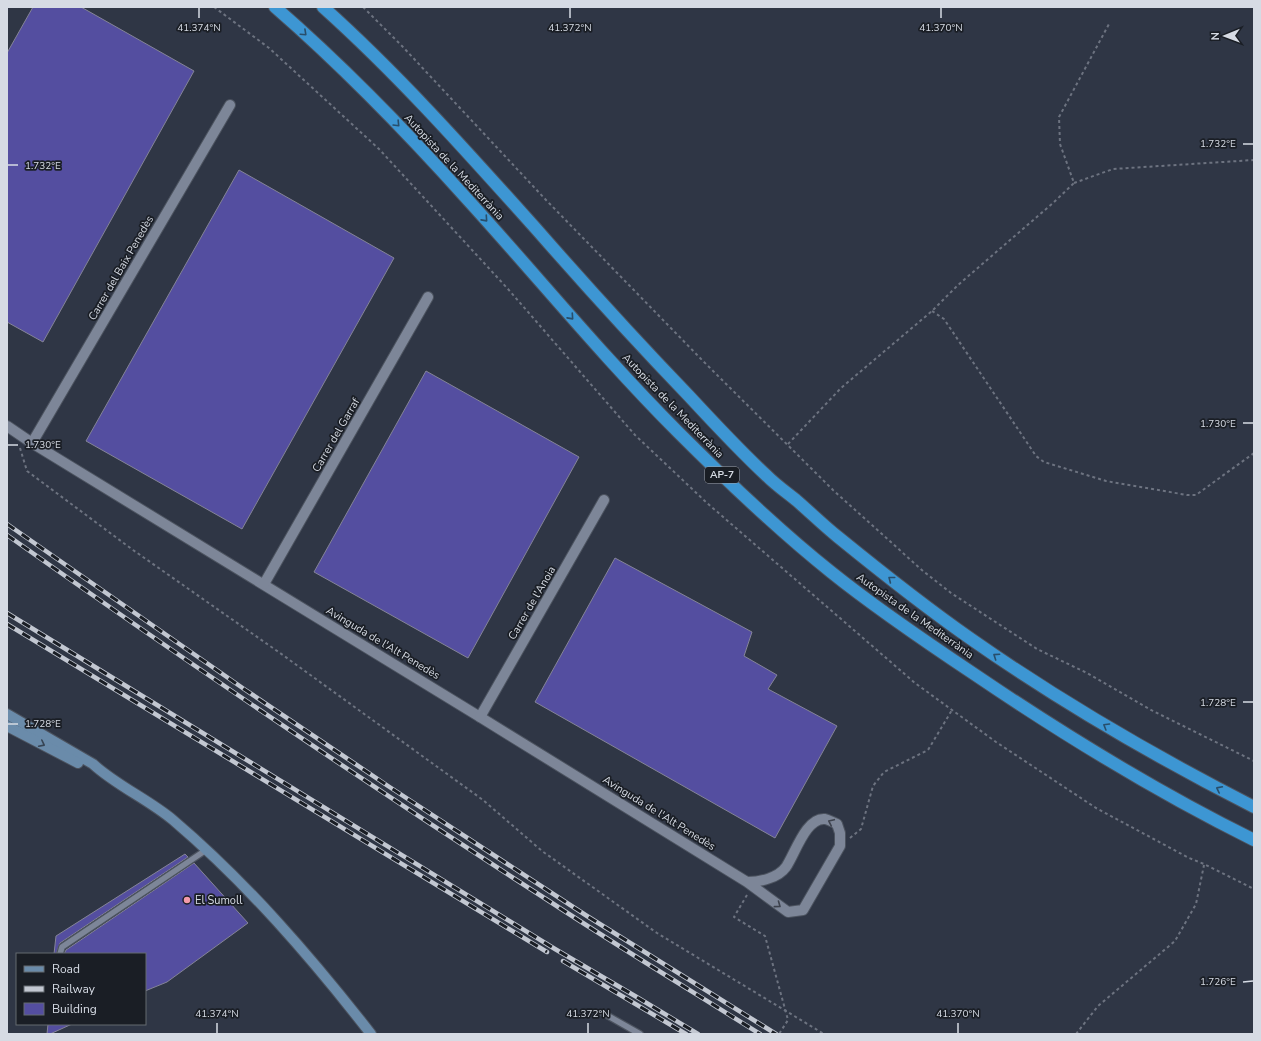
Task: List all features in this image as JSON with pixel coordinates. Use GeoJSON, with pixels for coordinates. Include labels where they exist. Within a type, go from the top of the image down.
{"type":"FeatureCollection","features":[{"type":"Feature","properties":{"kind":"highway","name":"Autopista de la Mediterrània"},"geometry":{"type":"LineString","coordinates":[[275,7],[353,78],[413,140],[605,354],[676,430],[751,503],[790,538],[830,571],[914,634],[1000,692],[1089,749],[1180,802],[1254,840]]}},
{"type":"Feature","properties":{"kind":"highway","name":"Autopista de la Mediterrània"},"geometry":{"type":"LineString","coordinates":[[322,7],[376,57],[426,108],[633,336],[712,421],[768,477],[880,571],[970,638],[1064,702],[1159,757],[1254,807]]}},
{"type":"Feature","properties":{"kind":"main road"},"geometry":{"type":"LineString","coordinates":[[7,714],[93,764],[103,773],[135,793],[171,819],[206,850],[270,913],[331,982],[371,1034]]}},
{"type":"Feature","properties":{"kind":"main road"},"geometry":{"type":"LineString","coordinates":[[7,726],[91,770],[103,773]]}},
{"type":"Feature","properties":{"kind":"street","name":"Carrer del Baix Penedès"},"geometry":{"type":"LineString","coordinates":[[32,443],[230,105]]}},
{"type":"Feature","properties":{"kind":"street","name":"Carrer del Garraf"},"geometry":{"type":"LineString","coordinates":[[264,584],[428,297]]}},
{"type":"Feature","properties":{"kind":"street","name":"Avinguda de l'Alt Penedès"},"geometry":{"type":"LineString","coordinates":[[11,428],[32,443],[480,716],[750,883],[788,912],[803,910],[840,846]]}},
{"type":"Feature","properties":{"kind":"street","name":"Carrer de l'Anoia"},"geometry":{"type":"LineString","coordinates":[[480,716],[604,500]]}},
{"type":"Feature","properties":{"kind":"street"},"geometry":{"type":"LineString","coordinates":[[750,883],[771,878],[785,868],[802,837],[812,823],[825,819],[837,824],[840,833],[840,846]]}},
{"type":"Feature","properties":{"kind":"lane"},"geometry":{"type":"LineString","coordinates":[[60,953],[62,947],[206,850]]}},
{"type":"Feature","properties":{"kind":"lane"},"geometry":{"type":"LineString","coordinates":[[603,1013],[640,1034]]}},
{"type":"Feature","properties":{"kind":"path"},"geometry":{"type":"LineString","coordinates":[[363,7],[402,46],[546,200],[704,362],[834,490],[923,571],[951,593],[1037,649],[1088,673],[1153,711],[1254,761]]}},
{"type":"Feature","properties":{"kind":"path"},"geometry":{"type":"LineString","coordinates":[[1074,183],[1060,144],[1059,117],[1109,24]]}},
{"type":"Feature","properties":{"kind":"path"},"geometry":{"type":"LineString","coordinates":[[788,444],[841,388],[932,311],[958,285],[1074,183],[1113,169],[1254,160]]}},
{"type":"Feature","properties":{"kind":"path"},"geometry":{"type":"LineString","coordinates":[[932,311],[944,319],[1036,456],[1044,462],[1106,481],[1187,496],[1196,495],[1254,453]]}},
{"type":"Feature","properties":{"kind":"path"},"geometry":{"type":"LineString","coordinates":[[11,428],[27,471],[133,550],[280,653],[483,800],[542,851],[618,906],[657,933],[824,1034]]}},
{"type":"Feature","properties":{"kind":"path"},"geometry":{"type":"LineString","coordinates":[[840,846],[861,829],[873,786],[884,772],[928,750],[952,710]]}},
{"type":"Feature","properties":{"kind":"path"},"geometry":{"type":"LineString","coordinates":[[1076,1034],[1098,1006],[1175,942],[1196,904],[1204,864]]}},
{"type":"Feature","properties":{"kind":"path"},"geometry":{"type":"LineString","coordinates":[[750,883],[734,917],[765,936],[788,1020],[779,1034]]}},
{"type":"Feature","properties":{"kind":"building"},"geometry":{"type":"Polygon","coordinates":[[[33,7],[81,7],[194,71],[43,342],[7,322],[7,53],[33,7]]]}},
{"type":"Feature","properties":{"kind":"building"},"geometry":{"type":"Polygon","coordinates":[[[239,170],[394,258],[242,529],[86,441],[239,170]]]}},
{"type":"Feature","properties":{"kind":"building"},"geometry":{"type":"Polygon","coordinates":[[[426,371],[579,457],[468,658],[314,572],[426,371]]]}},
{"type":"Feature","properties":{"kind":"building"},"geometry":{"type":"Polygon","coordinates":[[[615,558],[752,632],[744,656],[777,675],[768,689],[837,726],[775,838],[535,702],[615,558]]]}},
{"type":"Feature","properties":{"kind":"building"},"geometry":{"type":"Polygon","coordinates":[[[185,854],[188,857],[60,943],[56,953],[54,953],[56,936],[185,854]]]}},
{"type":"Feature","properties":{"kind":"building"},"geometry":{"type":"Polygon","coordinates":[[[194,863],[248,923],[167,982],[146,991],[146,953],[64,953],[66,950],[194,863]]]}},
{"type":"Feature","properties":{"kind":"building"},"geometry":{"type":"Polygon","coordinates":[[[48,1025],[70,1025],[50,1034],[47,1034],[48,1025]]]}},
{"type":"Feature","properties":{"kind":"railway"},"geometry":{"type":"LineString","coordinates":[[7,524],[244,689],[388,786],[587,916],[776,1034]]}},
{"type":"Feature","properties":{"kind":"railway"},"geometry":{"type":"LineString","coordinates":[[7,535],[208,675],[412,812],[602,935],[760,1034]]}},
{"type":"Feature","properties":{"kind":"railway"},"geometry":{"type":"LineString","coordinates":[[7,613],[555,949],[698,1034]]}},
{"type":"Feature","properties":{"kind":"railway"},"geometry":{"type":"LineString","coordinates":[[7,624],[547,952]]}},
{"type":"Feature","properties":{"kind":"railway"},"geometry":{"type":"LineString","coordinates":[[563,961],[686,1034]]}},
{"type":"Feature","properties":{"kind":"place","name":"El Sumoll"},"geometry":{"type":"Point","coordinates":[187,900]}}]}
